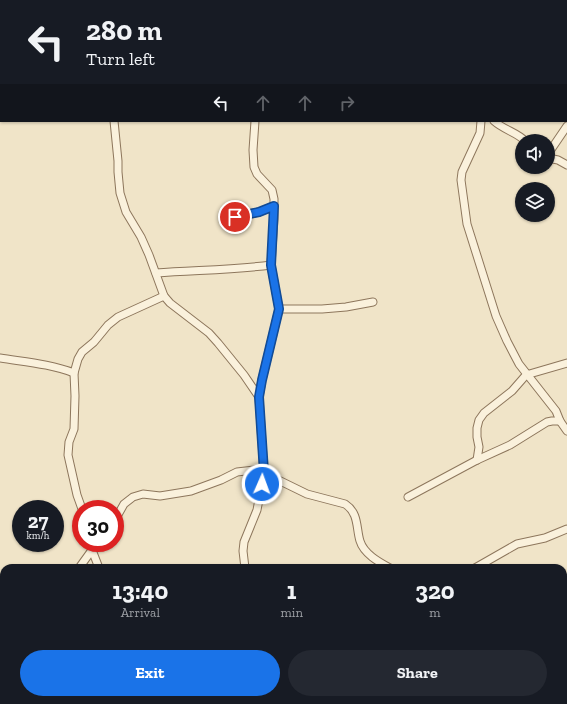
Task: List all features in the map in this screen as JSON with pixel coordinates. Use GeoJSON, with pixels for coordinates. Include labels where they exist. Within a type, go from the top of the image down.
{"type":"FeatureCollection","features":[{"type":"Feature","properties":{"kind":"street"},"geometry":{"type":"LineString","coordinates":[[114,122],[120,193],[126,212],[141,237],[164,296],[170,303],[209,333],[244,375],[259,397]]}},
{"type":"Feature","properties":{"kind":"street"},"geometry":{"type":"LineString","coordinates":[[245,564],[243,551],[244,542],[260,498],[264,471],[259,397],[279,309],[271,265],[274,199],[272,190],[257,174],[254,167],[253,150],[256,122]]}},
{"type":"Feature","properties":{"kind":"street"},"geometry":{"type":"LineString","coordinates":[[481,122],[480,133],[462,172],[461,180],[467,224],[496,316],[519,364],[526,375],[554,408],[563,421],[567,431]]}},
{"type":"Feature","properties":{"kind":"street"},"geometry":{"type":"LineString","coordinates":[[495,122],[501,127],[517,134]]}},
{"type":"Feature","properties":{"kind":"street"},"geometry":{"type":"LineString","coordinates":[[555,144],[567,126]]}},
{"type":"Feature","properties":{"kind":"street"},"geometry":{"type":"LineString","coordinates":[[555,159],[567,165]]}},
{"type":"Feature","properties":{"kind":"street"},"geometry":{"type":"LineString","coordinates":[[226,218],[259,212],[274,206]]}},
{"type":"Feature","properties":{"kind":"street"},"geometry":{"type":"LineString","coordinates":[[156,273],[191,270],[233,270],[271,265]]}},
{"type":"Feature","properties":{"kind":"street"},"geometry":{"type":"LineString","coordinates":[[79,500],[68,455],[68,448],[74,430],[74,374],[78,359],[82,352],[118,317],[164,296]]}},
{"type":"Feature","properties":{"kind":"street"},"geometry":{"type":"LineString","coordinates":[[279,309],[322,309],[373,302]]}},
{"type":"Feature","properties":{"kind":"street"},"geometry":{"type":"LineString","coordinates":[[0,358],[47,366],[74,374]]}},
{"type":"Feature","properties":{"kind":"street"},"geometry":{"type":"LineString","coordinates":[[477,460],[479,446],[476,433],[479,420],[484,413],[512,391],[526,375],[541,372],[554,366],[567,363]]}},
{"type":"Feature","properties":{"kind":"street"},"geometry":{"type":"LineString","coordinates":[[408,498],[477,460],[510,445],[547,422],[563,421]]}},
{"type":"Feature","properties":{"kind":"street"},"geometry":{"type":"LineString","coordinates":[[124,504],[133,497],[143,494],[160,496],[191,491],[221,480],[237,472],[264,471],[307,494],[345,504],[349,507],[358,523],[360,541],[363,547],[373,557],[384,564]]}},
{"type":"Feature","properties":{"kind":"street"},"geometry":{"type":"LineString","coordinates":[[482,564],[517,544],[545,538],[567,529]]}},
{"type":"Feature","properties":{"kind":"street"},"geometry":{"type":"LineString","coordinates":[[81,564],[89,552]]}},
{"type":"Feature","properties":{"kind":"street"},"geometry":{"type":"LineString","coordinates":[[94,552],[98,564]]}},
{"type":"Feature","properties":{"kind":"route"},"geometry":{"type":"LineString","coordinates":[[235,217],[259,212],[274,206],[271,265],[279,309],[259,397],[264,472],[262,484]]}}]}
